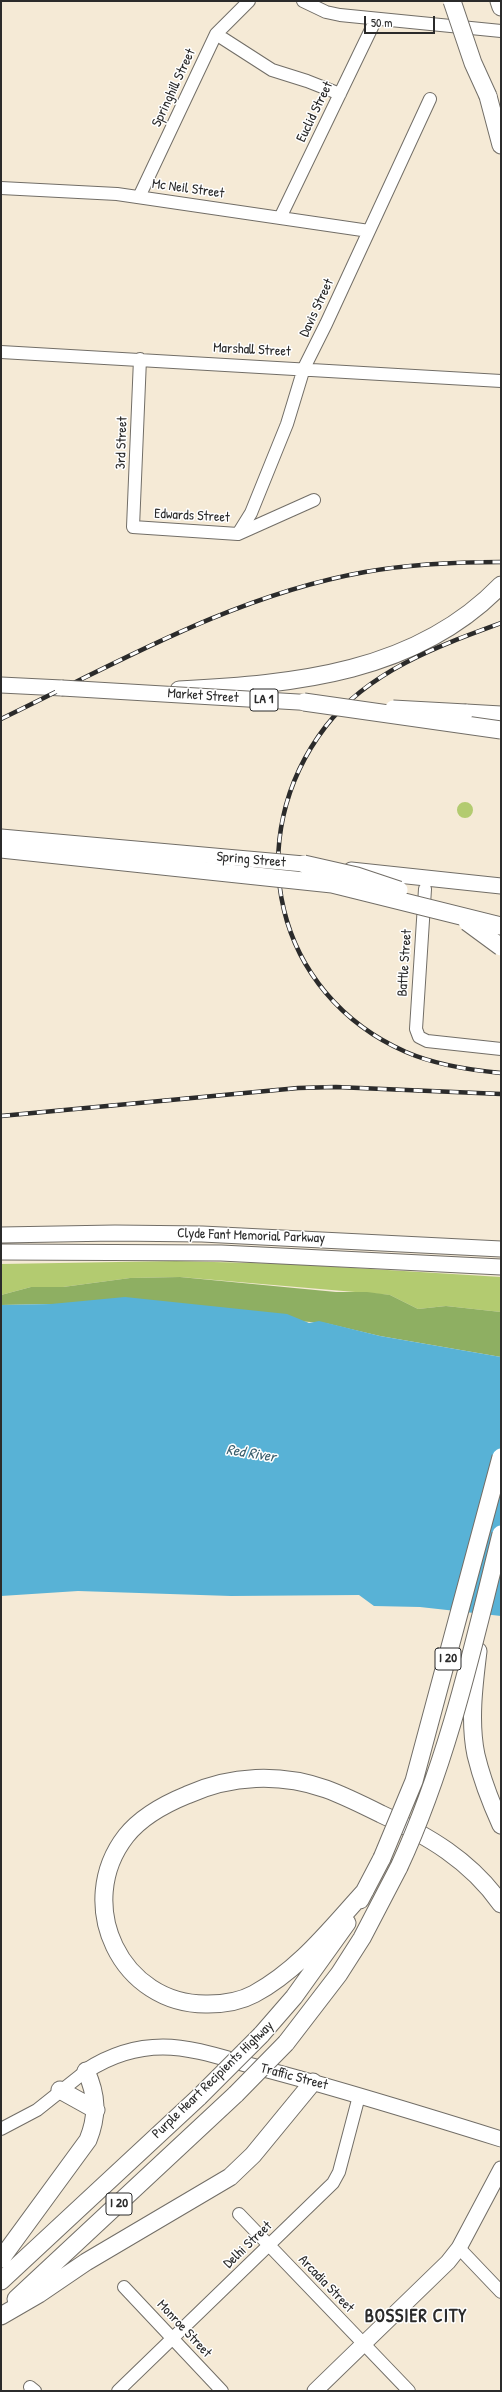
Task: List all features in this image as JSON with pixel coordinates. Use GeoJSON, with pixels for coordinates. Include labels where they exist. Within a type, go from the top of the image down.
{"type":"FeatureCollection","features":[{"type":"Feature","properties":{"kind":"highway"},"geometry":{"type":"LineString","coordinates":[[452,1],[473,63],[501,122]]}},
{"type":"Feature","properties":{"kind":"highway"},"geometry":{"type":"LineString","coordinates":[[499,1],[501,7]]}},
{"type":"Feature","properties":{"kind":"highway"},"geometry":{"type":"LineString","coordinates":[[488,96],[501,145]]}},
{"type":"Feature","properties":{"kind":"highway"},"geometry":{"type":"LineString","coordinates":[[141,692],[253,686],[324,675],[374,663],[416,647],[454,625],[482,604],[501,585]]}},
{"type":"Feature","properties":{"kind":"highway"},"geometry":{"type":"LineString","coordinates":[[304,702],[501,730]]}},
{"type":"Feature","properties":{"kind":"highway"},"geometry":{"type":"LineString","coordinates":[[1,849],[332,884],[501,926]]}},
{"type":"Feature","properties":{"kind":"highway"},"geometry":{"type":"LineString","coordinates":[[304,864],[357,876],[425,900],[480,930],[501,947]]}},
{"type":"Feature","properties":{"kind":"highway","name":"Purple Heart Recipients Highway"},"geometry":{"type":"LineString","coordinates":[[1,2281],[199,2097],[261,2035],[318,1966],[347,1922],[382,1858],[414,1781],[501,1456]]}},
{"type":"Feature","properties":{"kind":"highway","name":"Purple Heart Recipients Highway"},"geometry":{"type":"LineString","coordinates":[[1,2314],[236,2094],[286,2043],[339,1974],[362,1938],[399,1867],[424,1809],[453,1724],[501,1534]]}},
{"type":"Feature","properties":{"kind":"highway"},"geometry":{"type":"LineString","coordinates":[[484,1604],[475,1672],[472,1718],[476,1754],[487,1793],[501,1826]]}},
{"type":"Feature","properties":{"kind":"highway"},"geometry":{"type":"LineString","coordinates":[[365,1891],[312,1950],[288,1972],[252,1995],[220,2004],[195,2004],[169,1999],[146,1984],[129,1969],[116,1950],[108,1930],[103,1902],[105,1880],[113,1857],[127,1836],[144,1819],[172,1801],[198,1789],[228,1781],[258,1778],[286,1780],[313,1785],[339,1794],[421,1833],[464,1862],[501,1904]]}},
{"type":"Feature","properties":{"kind":"highway"},"geometry":{"type":"LineString","coordinates":[[1,2259],[81,2152],[93,2127],[96,2110],[93,2088],[86,2071]]}},
{"type":"Feature","properties":{"kind":"highway"},"geometry":{"type":"LineString","coordinates":[[1,2314],[39,2294],[86,2262],[230,2177],[253,2155],[313,2082]]}},
{"type":"Feature","properties":{"kind":"highway"},"geometry":{"type":"LineString","coordinates":[[60,2090],[96,2110]]}},
{"type":"Feature","properties":{"kind":"main road","name":"Market Street"},"geometry":{"type":"LineString","coordinates":[[1,685],[501,714]]}},
{"type":"Feature","properties":{"kind":"main road","name":"Spring Street"},"geometry":{"type":"LineString","coordinates":[[1,837],[304,864],[501,886]]}},
{"type":"Feature","properties":{"kind":"main road","name":"Clyde Fant Memorial Parkway"},"geometry":{"type":"LineString","coordinates":[[1,1235],[115,1233],[202,1234],[501,1249]]}},
{"type":"Feature","properties":{"kind":"main road","name":"Clyde Fant Memorial Parkway"},"geometry":{"type":"LineString","coordinates":[[1,1252],[221,1253],[501,1267]]}},
{"type":"Feature","properties":{"kind":"main road","name":"Traffic Street"},"geometry":{"type":"LineString","coordinates":[[86,2071],[119,2054],[164,2047],[190,2050],[313,2082],[501,2138]]}},
{"type":"Feature","properties":{"kind":"main road"},"geometry":{"type":"LineString","coordinates":[[315,2391],[448,2262],[459,2248],[501,2169]]}},
{"type":"Feature","properties":{"kind":"street","name":"Springhill Street"},"geometry":{"type":"LineString","coordinates":[[139,197],[216,34],[249,1]]}},
{"type":"Feature","properties":{"kind":"street"},"geometry":{"type":"LineString","coordinates":[[303,1],[326,12],[376,19],[501,32]]}},
{"type":"Feature","properties":{"kind":"street","name":"Euclid Street"},"geometry":{"type":"LineString","coordinates":[[280,218],[376,19]]}},
{"type":"Feature","properties":{"kind":"street"},"geometry":{"type":"LineString","coordinates":[[216,34],[272,70],[307,81],[340,94]]}},
{"type":"Feature","properties":{"kind":"street","name":"Davis Street"},"geometry":{"type":"LineString","coordinates":[[238,534],[251,513],[287,424],[304,368],[430,99]]}},
{"type":"Feature","properties":{"kind":"street","name":"Mc Neil Street"},"geometry":{"type":"LineString","coordinates":[[1,188],[100,193],[139,197],[368,231]]}},
{"type":"Feature","properties":{"kind":"street","name":"Marshall Street"},"geometry":{"type":"LineString","coordinates":[[1,352],[304,368],[501,381]]}},
{"type":"Feature","properties":{"kind":"street","name":"3rd Street"},"geometry":{"type":"LineString","coordinates":[[133,527],[140,359]]}},
{"type":"Feature","properties":{"kind":"street","name":"Edwards Street"},"geometry":{"type":"LineString","coordinates":[[133,527],[238,534],[314,500]]}},
{"type":"Feature","properties":{"kind":"street","name":"Battle Street"},"geometry":{"type":"LineString","coordinates":[[425,890],[416,1029],[419,1037],[427,1041],[501,1049]]}},
{"type":"Feature","properties":{"kind":"street"},"geometry":{"type":"LineString","coordinates":[[1,2129],[37,2110],[60,2090],[86,2071]]}},
{"type":"Feature","properties":{"kind":"street","name":"Delhi Street"},"geometry":{"type":"LineString","coordinates":[[118,2391],[269,2246],[337,2178],[359,2096]]}},
{"type":"Feature","properties":{"kind":"street","name":"Arcadia Street"},"geometry":{"type":"LineString","coordinates":[[239,2214],[409,2391]]}},
{"type":"Feature","properties":{"kind":"street"},"geometry":{"type":"LineString","coordinates":[[459,2248],[501,2292]]}},
{"type":"Feature","properties":{"kind":"street","name":"Monroe Street"},"geometry":{"type":"LineString","coordinates":[[124,2287],[222,2391]]}},
{"type":"Feature","properties":{"kind":"green space"},"geometry":{"type":"Polygon","coordinates":[[[462,802],[468,802],[473,807],[471,816],[468,818],[462,818],[457,813],[457,807],[462,802]]]}},
{"type":"Feature","properties":{"kind":"green space"},"geometry":{"type":"Polygon","coordinates":[[[176,1261],[290,1264],[501,1277],[501,1312],[446,1306],[418,1309],[390,1295],[180,1277],[130,1278],[63,1287],[31,1287],[1,1295],[1,1264],[176,1261]]]}},
{"type":"Feature","properties":{"kind":"green space"},"geometry":{"type":"Polygon","coordinates":[[[180,1277],[336,1292],[367,1292],[390,1295],[418,1309],[446,1306],[501,1312],[501,1357],[380,1336],[325,1323],[51,1304],[1,1305],[1,1295],[31,1287],[63,1287],[130,1278],[180,1277]]]}},
{"type":"Feature","properties":{"kind":"water","name":"Red River"},"geometry":{"type":"Polygon","coordinates":[[[125,1297],[287,1314],[309,1323],[319,1321],[380,1336],[501,1357],[501,1616],[420,1607],[374,1606],[359,1595],[231,1596],[78,1591],[1,1596],[1,1305],[51,1304],[125,1297]]]}},
{"type":"Feature","properties":{"kind":"railway"},"geometry":{"type":"LineString","coordinates":[[1,719],[178,633],[270,597],[317,583],[382,569],[433,564],[501,562]]}},
{"type":"Feature","properties":{"kind":"railway"},"geometry":{"type":"LineString","coordinates":[[501,623],[453,641],[406,662],[384,675],[343,707],[326,726],[299,770],[283,816],[278,864],[284,910],[300,953],[326,992],[361,1026],[417,1057],[453,1066],[501,1073]]}},
{"type":"Feature","properties":{"kind":"railway"},"geometry":{"type":"LineString","coordinates":[[1,1116],[298,1088],[336,1087],[501,1094]]}},
{"type":"Feature","properties":{"kind":"district","name":"BOSSIER CITY"},"geometry":{"type":"Point","coordinates":[416,2317]}}]}
